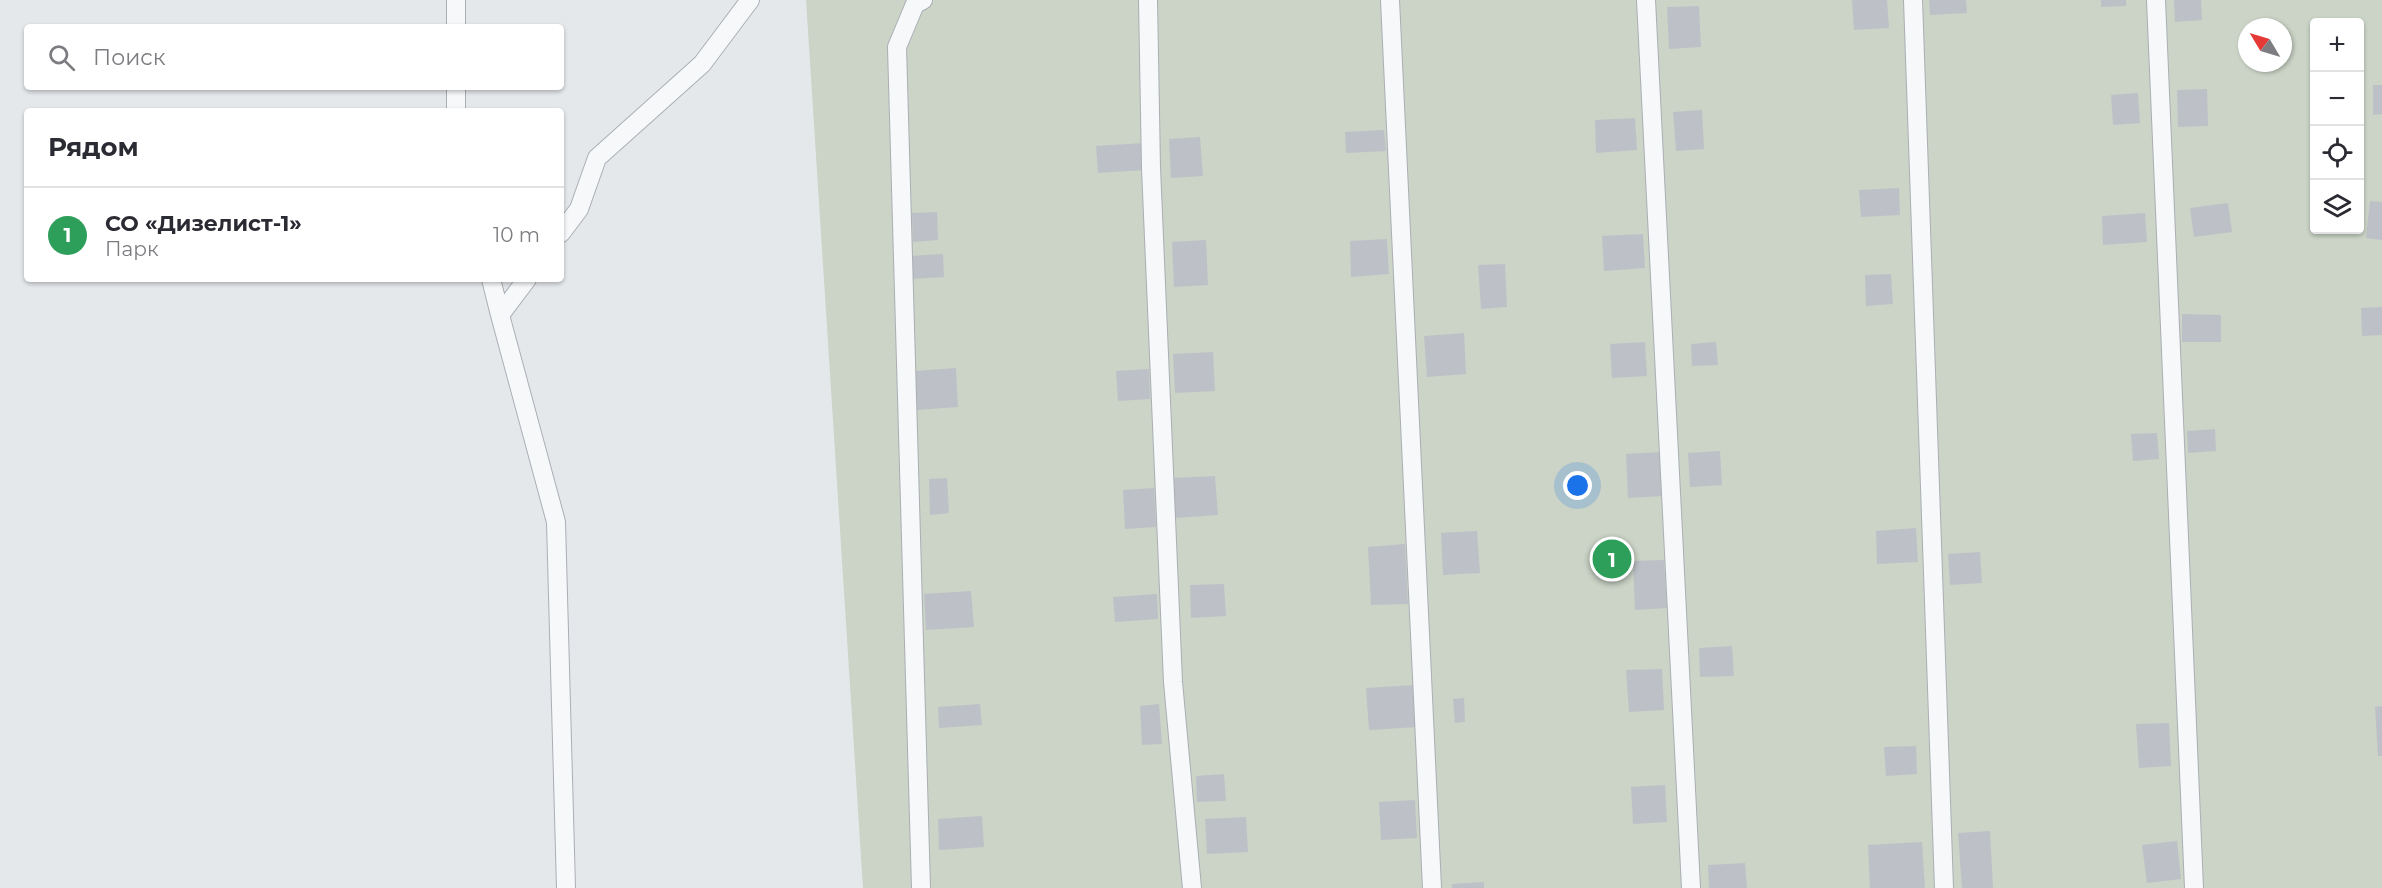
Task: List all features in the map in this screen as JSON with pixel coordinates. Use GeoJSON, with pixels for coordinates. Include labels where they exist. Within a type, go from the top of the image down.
{"type":"FeatureCollection","features":[{"type":"Feature","properties":{"kind":"lane"},"geometry":{"type":"LineString","coordinates":[[456,0],[456,24]]}},
{"type":"Feature","properties":{"kind":"lane"},"geometry":{"type":"LineString","coordinates":[[564,229],[579,209],[597,158],[702,64],[750,0]]}},
{"type":"Feature","properties":{"kind":"lane"},"geometry":{"type":"LineString","coordinates":[[921,888],[897,47],[915,4],[922,0]]}},
{"type":"Feature","properties":{"kind":"lane"},"geometry":{"type":"LineString","coordinates":[[1148,0],[1151,168],[1172,670],[1192,888]]}},
{"type":"Feature","properties":{"kind":"lane"},"geometry":{"type":"LineString","coordinates":[[1390,0],[1432,888]]}},
{"type":"Feature","properties":{"kind":"lane"},"geometry":{"type":"LineString","coordinates":[[1646,0],[1691,888]]}},
{"type":"Feature","properties":{"kind":"lane"},"geometry":{"type":"LineString","coordinates":[[1913,0],[1944,888]]}},
{"type":"Feature","properties":{"kind":"lane"},"geometry":{"type":"LineString","coordinates":[[2156,0],[2194,888]]}},
{"type":"Feature","properties":{"kind":"lane"},"geometry":{"type":"LineString","coordinates":[[456,90],[456,108]]}},
{"type":"Feature","properties":{"kind":"lane"},"geometry":{"type":"LineString","coordinates":[[492,282],[556,522],[566,888]]}},
{"type":"Feature","properties":{"kind":"lane"},"geometry":{"type":"LineString","coordinates":[[500,315],[525,282]]}},
{"type":"Feature","properties":{"kind":"shaded area"},"geometry":{"type":"Polygon","coordinates":[[[806,0],[2382,0],[2382,888],[863,888],[806,0]]]}},
{"type":"Feature","properties":{"kind":"building"},"geometry":{"type":"Polygon","coordinates":[[[1852,0],[1887,0],[1889,28],[1854,30],[1852,0]]]}},
{"type":"Feature","properties":{"kind":"building"},"geometry":{"type":"Polygon","coordinates":[[[1929,0],[1966,0],[1967,13],[1930,15],[1929,0]]]}},
{"type":"Feature","properties":{"kind":"building"},"geometry":{"type":"Polygon","coordinates":[[[2101,0],[2126,0],[2126,6],[2101,7],[2101,0]]]}},
{"type":"Feature","properties":{"kind":"building"},"geometry":{"type":"Polygon","coordinates":[[[2174,0],[2201,0],[2202,20],[2175,22],[2174,0]]]}},
{"type":"Feature","properties":{"kind":"building"},"geometry":{"type":"Polygon","coordinates":[[[1699,6],[1701,47],[1669,49],[1667,7],[1699,6]]]}},
{"type":"Feature","properties":{"kind":"building"},"geometry":{"type":"Polygon","coordinates":[[[2373,85],[2382,85],[2382,114],[2373,115],[2373,85]]]}},
{"type":"Feature","properties":{"kind":"building"},"geometry":{"type":"Polygon","coordinates":[[[2207,89],[2208,126],[2178,127],[2177,90],[2207,89]]]}},
{"type":"Feature","properties":{"kind":"building"},"geometry":{"type":"Polygon","coordinates":[[[2138,93],[2140,123],[2113,125],[2111,95],[2138,93]]]}},
{"type":"Feature","properties":{"kind":"building"},"geometry":{"type":"Polygon","coordinates":[[[1702,110],[1704,149],[1676,151],[1673,112],[1702,110]]]}},
{"type":"Feature","properties":{"kind":"building"},"geometry":{"type":"Polygon","coordinates":[[[1635,118],[1637,150],[1596,153],[1595,120],[1635,118]]]}},
{"type":"Feature","properties":{"kind":"building"},"geometry":{"type":"Polygon","coordinates":[[[1384,130],[1386,151],[1346,153],[1345,132],[1384,130]]]}},
{"type":"Feature","properties":{"kind":"building"},"geometry":{"type":"Polygon","coordinates":[[[1200,137],[1203,176],[1171,178],[1169,139],[1200,137]]]}},
{"type":"Feature","properties":{"kind":"building"},"geometry":{"type":"Polygon","coordinates":[[[1144,143],[1145,170],[1098,173],[1096,146],[1144,143]]]}},
{"type":"Feature","properties":{"kind":"building"},"geometry":{"type":"Polygon","coordinates":[[[1899,188],[1900,215],[1861,217],[1859,190],[1899,188]]]}},
{"type":"Feature","properties":{"kind":"building"},"geometry":{"type":"Polygon","coordinates":[[[2370,201],[2382,202],[2382,240],[2366,238],[2370,201]]]}},
{"type":"Feature","properties":{"kind":"building"},"geometry":{"type":"Polygon","coordinates":[[[2228,203],[2232,232],[2194,237],[2190,208],[2228,203]]]}},
{"type":"Feature","properties":{"kind":"building"},"geometry":{"type":"Polygon","coordinates":[[[937,212],[938,240],[913,242],[912,213],[937,212]]]}},
{"type":"Feature","properties":{"kind":"building"},"geometry":{"type":"Polygon","coordinates":[[[2145,213],[2147,242],[2103,245],[2102,216],[2145,213]]]}},
{"type":"Feature","properties":{"kind":"building"},"geometry":{"type":"Polygon","coordinates":[[[1643,234],[1645,268],[1604,271],[1602,236],[1643,234]]]}},
{"type":"Feature","properties":{"kind":"building"},"geometry":{"type":"Polygon","coordinates":[[[1387,239],[1389,274],[1351,277],[1350,241],[1387,239]]]}},
{"type":"Feature","properties":{"kind":"building"},"geometry":{"type":"Polygon","coordinates":[[[1206,240],[1208,285],[1174,287],[1172,242],[1206,240]]]}},
{"type":"Feature","properties":{"kind":"building"},"geometry":{"type":"Polygon","coordinates":[[[943,254],[944,277],[911,279],[909,256],[943,254]]]}},
{"type":"Feature","properties":{"kind":"building"},"geometry":{"type":"Polygon","coordinates":[[[1505,264],[1507,307],[1481,309],[1478,265],[1505,264]]]}},
{"type":"Feature","properties":{"kind":"building"},"geometry":{"type":"Polygon","coordinates":[[[1891,274],[1893,304],[1866,306],[1865,275],[1891,274]]]}},
{"type":"Feature","properties":{"kind":"building"},"geometry":{"type":"Polygon","coordinates":[[[2382,307],[2382,335],[2362,336],[2361,308],[2382,307]]]}},
{"type":"Feature","properties":{"kind":"building"},"geometry":{"type":"Polygon","coordinates":[[[2182,314],[2221,315],[2221,342],[2182,342],[2182,314]]]}},
{"type":"Feature","properties":{"kind":"building"},"geometry":{"type":"Polygon","coordinates":[[[1464,333],[1466,374],[1427,377],[1424,336],[1464,333]]]}},
{"type":"Feature","properties":{"kind":"building"},"geometry":{"type":"Polygon","coordinates":[[[1645,342],[1647,376],[1612,378],[1610,344],[1645,342]]]}},
{"type":"Feature","properties":{"kind":"building"},"geometry":{"type":"Polygon","coordinates":[[[1716,342],[1718,365],[1692,366],[1691,344],[1716,342]]]}},
{"type":"Feature","properties":{"kind":"building"},"geometry":{"type":"Polygon","coordinates":[[[1213,352],[1215,391],[1175,393],[1173,354],[1213,352]]]}},
{"type":"Feature","properties":{"kind":"building"},"geometry":{"type":"Polygon","coordinates":[[[956,368],[958,407],[917,410],[915,371],[956,368]]]}},
{"type":"Feature","properties":{"kind":"building"},"geometry":{"type":"Polygon","coordinates":[[[1149,369],[1150,399],[1118,401],[1116,371],[1149,369]]]}},
{"type":"Feature","properties":{"kind":"building"},"geometry":{"type":"Polygon","coordinates":[[[2215,429],[2216,451],[2188,453],[2187,431],[2215,429]]]}},
{"type":"Feature","properties":{"kind":"building"},"geometry":{"type":"Polygon","coordinates":[[[2157,433],[2159,459],[2133,461],[2131,434],[2157,433]]]}},
{"type":"Feature","properties":{"kind":"building"},"geometry":{"type":"Polygon","coordinates":[[[1720,451],[1722,485],[1690,487],[1688,453],[1720,451]]]}},
{"type":"Feature","properties":{"kind":"building"},"geometry":{"type":"Polygon","coordinates":[[[1660,452],[1663,496],[1628,498],[1626,454],[1660,452]]]}},
{"type":"Feature","properties":{"kind":"building"},"geometry":{"type":"Polygon","coordinates":[[[1215,476],[1218,515],[1175,518],[1173,478],[1215,476]]]}},
{"type":"Feature","properties":{"kind":"building"},"geometry":{"type":"Polygon","coordinates":[[[947,478],[949,513],[930,515],[929,479],[947,478]]]}},
{"type":"Feature","properties":{"kind":"building"},"geometry":{"type":"Polygon","coordinates":[[[1154,488],[1156,527],[1125,529],[1123,490],[1154,488]]]}},
{"type":"Feature","properties":{"kind":"building"},"geometry":{"type":"Polygon","coordinates":[[[1916,528],[1918,562],[1877,564],[1876,531],[1916,528]]]}},
{"type":"Feature","properties":{"kind":"building"},"geometry":{"type":"Polygon","coordinates":[[[1477,531],[1480,573],[1443,575],[1441,533],[1477,531]]]}},
{"type":"Feature","properties":{"kind":"building"},"geometry":{"type":"Polygon","coordinates":[[[1405,544],[1408,604],[1371,605],[1368,547],[1405,544]]]}},
{"type":"Feature","properties":{"kind":"building"},"geometry":{"type":"Polygon","coordinates":[[[1980,552],[1982,583],[1950,585],[1948,554],[1980,552]]]}},
{"type":"Feature","properties":{"kind":"building"},"geometry":{"type":"Polygon","coordinates":[[[1664,560],[1667,608],[1635,610],[1633,561],[1664,560]]]}},
{"type":"Feature","properties":{"kind":"building"},"geometry":{"type":"Polygon","coordinates":[[[1224,584],[1226,616],[1191,618],[1190,585],[1224,584]]]}},
{"type":"Feature","properties":{"kind":"building"},"geometry":{"type":"Polygon","coordinates":[[[971,591],[974,627],[926,630],[924,594],[971,591]]]}},
{"type":"Feature","properties":{"kind":"building"},"geometry":{"type":"Polygon","coordinates":[[[1157,594],[1158,619],[1115,622],[1113,597],[1157,594]]]}},
{"type":"Feature","properties":{"kind":"building"},"geometry":{"type":"Polygon","coordinates":[[[1732,646],[1734,676],[1700,677],[1699,648],[1732,646]]]}},
{"type":"Feature","properties":{"kind":"building"},"geometry":{"type":"Polygon","coordinates":[[[1662,669],[1664,710],[1629,712],[1626,670],[1662,669]]]}},
{"type":"Feature","properties":{"kind":"building"},"geometry":{"type":"Polygon","coordinates":[[[1416,685],[1418,727],[1369,730],[1366,688],[1416,685]]]}},
{"type":"Feature","properties":{"kind":"building"},"geometry":{"type":"Polygon","coordinates":[[[1464,698],[1465,722],[1455,723],[1453,699],[1464,698]]]}},
{"type":"Feature","properties":{"kind":"building"},"geometry":{"type":"Polygon","coordinates":[[[980,704],[982,725],[939,728],[938,707],[980,704]]]}},
{"type":"Feature","properties":{"kind":"building"},"geometry":{"type":"Polygon","coordinates":[[[1159,704],[1162,744],[1142,745],[1140,706],[1159,704]]]}},
{"type":"Feature","properties":{"kind":"building"},"geometry":{"type":"Polygon","coordinates":[[[2382,706],[2382,756],[2378,756],[2375,707],[2382,706]]]}},
{"type":"Feature","properties":{"kind":"building"},"geometry":{"type":"Polygon","coordinates":[[[2169,723],[2171,766],[2139,768],[2136,724],[2169,723]]]}},
{"type":"Feature","properties":{"kind":"building"},"geometry":{"type":"Polygon","coordinates":[[[1916,746],[1917,774],[1886,776],[1884,747],[1916,746]]]}},
{"type":"Feature","properties":{"kind":"building"},"geometry":{"type":"Polygon","coordinates":[[[1224,774],[1226,801],[1197,802],[1196,776],[1224,774]]]}},
{"type":"Feature","properties":{"kind":"building"},"geometry":{"type":"Polygon","coordinates":[[[1665,785],[1667,822],[1633,824],[1631,787],[1665,785]]]}},
{"type":"Feature","properties":{"kind":"building"},"geometry":{"type":"Polygon","coordinates":[[[1415,800],[1417,838],[1381,840],[1379,802],[1415,800]]]}},
{"type":"Feature","properties":{"kind":"building"},"geometry":{"type":"Polygon","coordinates":[[[982,816],[984,847],[939,850],[938,819],[982,816]]]}},
{"type":"Feature","properties":{"kind":"building"},"geometry":{"type":"Polygon","coordinates":[[[1246,817],[1248,852],[1207,854],[1205,819],[1246,817]]]}},
{"type":"Feature","properties":{"kind":"building"},"geometry":{"type":"Polygon","coordinates":[[[1990,831],[1993,888],[1962,888],[1958,833],[1990,831]]]}},
{"type":"Feature","properties":{"kind":"building"},"geometry":{"type":"Polygon","coordinates":[[[2177,841],[2181,879],[2147,883],[2142,845],[2177,841]]]}},
{"type":"Feature","properties":{"kind":"building"},"geometry":{"type":"Polygon","coordinates":[[[1922,842],[1925,888],[1870,888],[1868,845],[1922,842]]]}},
{"type":"Feature","properties":{"kind":"building"},"geometry":{"type":"Polygon","coordinates":[[[1745,863],[1747,888],[1709,888],[1708,865],[1745,863]]]}},
{"type":"Feature","properties":{"kind":"building"},"geometry":{"type":"Polygon","coordinates":[[[1484,882],[1484,888],[1452,888],[1452,884],[1484,882]]]}},
{"type":"Feature","properties":{"kind":"place","name":"СО «Дизелист-1»"},"geometry":{"type":"Point","coordinates":[1612,559]}}]}
